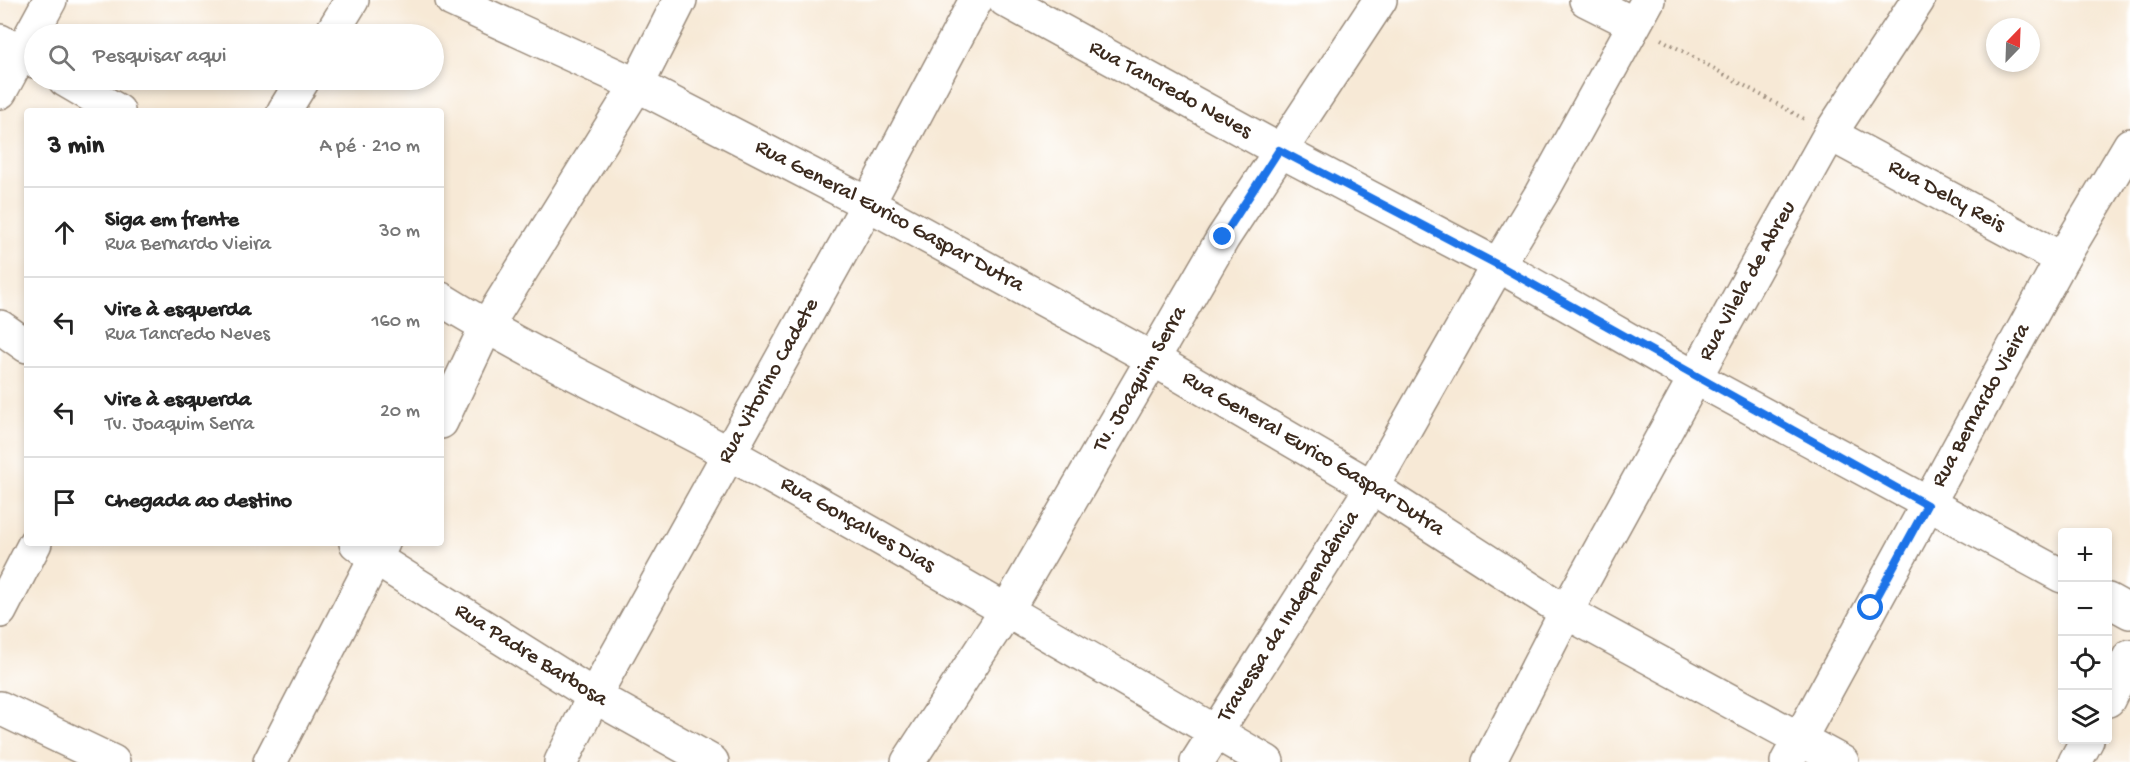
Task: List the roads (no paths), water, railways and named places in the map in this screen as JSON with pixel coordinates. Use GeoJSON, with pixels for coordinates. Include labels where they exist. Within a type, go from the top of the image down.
{"type":"FeatureCollection","features":[{"type":"Feature","properties":{"kind":"street"},"geometry":{"type":"LineString","coordinates":[[35,24],[50,0]]}},
{"type":"Feature","properties":{"kind":"street"},"geometry":{"type":"LineString","coordinates":[[337,24],[352,0]]}},
{"type":"Feature","properties":{"kind":"street","name":"Rua General Eurico Gaspar Dutra"},"geometry":{"type":"LineString","coordinates":[[452,0],[637,85],[868,204],[1151,358],[1372,487],[1566,612],[1793,750],[1842,762]]}},
{"type":"Feature","properties":{"kind":"street"},"geometry":{"type":"LineString","coordinates":[[444,416],[486,327],[637,85],[680,0]]}},
{"type":"Feature","properties":{"kind":"street","name":"Rua Vitorino Cadete"},"geometry":{"type":"LineString","coordinates":[[561,762],[594,696],[868,204],[976,0]]}},
{"type":"Feature","properties":{"kind":"street","name":"Rua Tancredo Neves"},"geometry":{"type":"LineString","coordinates":[[1005,0],[1279,150],[1498,265],[1927,505],[2058,574]]}},
{"type":"Feature","properties":{"kind":"street","name":"Tv. Joaquim Serra"},"geometry":{"type":"LineString","coordinates":[[908,762],[1007,610],[1151,358],[1279,150],[1380,0]]}},
{"type":"Feature","properties":{"kind":"street"},"geometry":{"type":"LineString","coordinates":[[1586,0],[1641,12]]}},
{"type":"Feature","properties":{"kind":"street","name":"Rua Vilela de Abreu"},"geometry":{"type":"LineString","coordinates":[[1489,762],[1566,612],[1830,134],[1918,0]]}},
{"type":"Feature","properties":{"kind":"street","name":"Travessa da Independência"},"geometry":{"type":"LineString","coordinates":[[1197,762],[1372,487],[1541,194],[1641,12]]}},
{"type":"Feature","properties":{"kind":"street"},"geometry":{"type":"LineString","coordinates":[[0,92],[18,52]]}},
{"type":"Feature","properties":{"kind":"street"},"geometry":{"type":"LineString","coordinates":[[82,90],[113,108]]}},
{"type":"Feature","properties":{"kind":"street"},"geometry":{"type":"LineString","coordinates":[[286,108],[297,90]]}},
{"type":"Feature","properties":{"kind":"street","name":"Rua Delcy Reis"},"geometry":{"type":"LineString","coordinates":[[1830,134],[2062,259]]}},
{"type":"Feature","properties":{"kind":"street","name":"Rua Bernardo Vieira"},"geometry":{"type":"LineString","coordinates":[[1793,750],[2062,259],[2130,146]]}},
{"type":"Feature","properties":{"kind":"street","name":"Rua Gonçalves Dias"},"geometry":{"type":"LineString","coordinates":[[444,301],[486,327],[729,454],[1007,610],[1267,762]]}},
{"type":"Feature","properties":{"kind":"street"},"geometry":{"type":"LineString","coordinates":[[0,327],[24,344]]}},
{"type":"Feature","properties":{"kind":"street"},"geometry":{"type":"LineString","coordinates":[[0,611],[33,546]]}},
{"type":"Feature","properties":{"kind":"street"},"geometry":{"type":"LineString","coordinates":[[270,762],[372,548]]}},
{"type":"Feature","properties":{"kind":"street","name":"Rua Padre Barbosa"},"geometry":{"type":"LineString","coordinates":[[372,548],[594,696],[712,762]]}},
{"type":"Feature","properties":{"kind":"street"},"geometry":{"type":"LineString","coordinates":[[2112,602],[2130,612]]}},
{"type":"Feature","properties":{"kind":"street"},"geometry":{"type":"LineString","coordinates":[[2112,692],[2130,656]]}},
{"type":"Feature","properties":{"kind":"street"},"geometry":{"type":"LineString","coordinates":[[0,708],[113,762]]}},
{"type":"Feature","properties":{"kind":"street"},"geometry":{"type":"LineString","coordinates":[[2075,762],[2085,744]]}}]}
